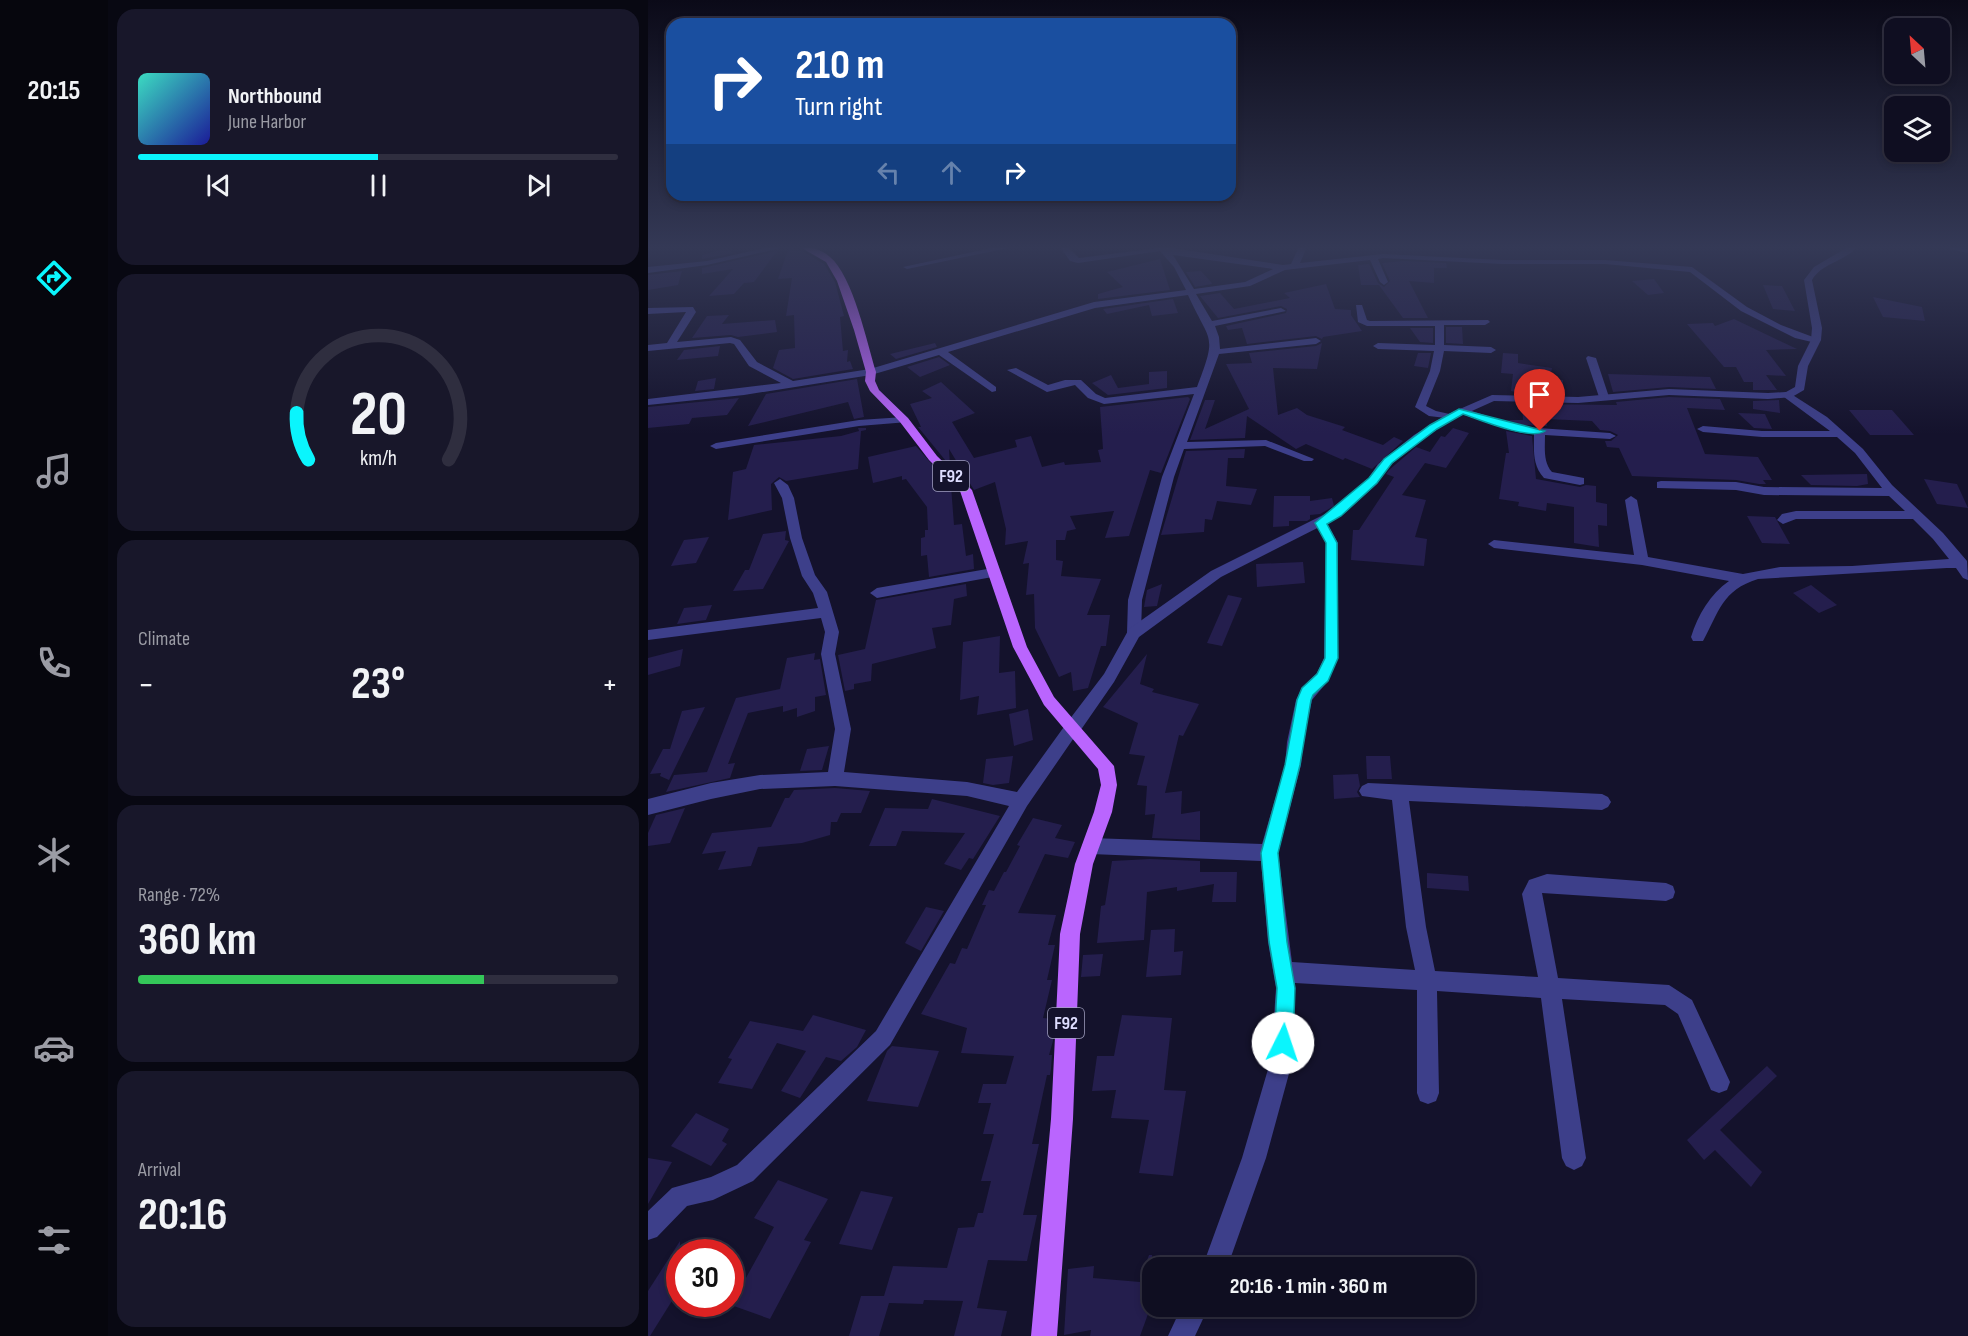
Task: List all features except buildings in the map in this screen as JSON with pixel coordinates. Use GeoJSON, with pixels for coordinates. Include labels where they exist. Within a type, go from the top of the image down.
{"type":"FeatureCollection","features":[{"type":"Feature","properties":{"kind":"main road","name":"F92"},"geometry":{"type":"LineString","coordinates":[[852,309],[870,372],[870,381],[875,391],[904,420],[933,458],[966,490],[993,573],[1020,647],[1030,667],[1050,701],[1106,766],[1109,785],[1103,812],[1084,864],[1070,934],[1062,1119],[1044,1336]]}},
{"type":"Feature","properties":{"kind":"street"},"geometry":{"type":"LineString","coordinates":[[648,311],[683,309]]}},
{"type":"Feature","properties":{"kind":"street"},"geometry":{"type":"LineString","coordinates":[[670,346],[691,312],[690,309]]}},
{"type":"Feature","properties":{"kind":"street"},"geometry":{"type":"LineString","coordinates":[[648,402],[693,398],[870,372],[1079,309]]}},
{"type":"Feature","properties":{"kind":"street"},"geometry":{"type":"LineString","coordinates":[[1134,633],[1135,600],[1168,477],[1215,352],[1215,336],[1210,324],[1198,309]]}},
{"type":"Feature","properties":{"kind":"street"},"geometry":{"type":"LineString","coordinates":[[1359,309],[1364,322],[1370,324],[1485,322]]}},
{"type":"Feature","properties":{"kind":"street"},"geometry":{"type":"LineString","coordinates":[[1745,309],[1798,336],[1816,340]]}},
{"type":"Feature","properties":{"kind":"street"},"geometry":{"type":"LineString","coordinates":[[648,1227],[680,1196],[713,1188],[745,1173],[884,1038],[1021,801],[1109,678],[1134,633],[1216,574],[1337,513],[1373,481],[1388,461],[1418,437],[1450,417],[1492,398],[1578,400],[1669,392],[1788,395],[1800,388],[1803,366],[1816,340],[1817,328],[1814,309]]}},
{"type":"Feature","properties":{"kind":"street"},"geometry":{"type":"LineString","coordinates":[[1210,324],[1281,311]]}},
{"type":"Feature","properties":{"kind":"street"},"geometry":{"type":"LineString","coordinates":[[1439,322],[1440,347],[1436,370],[1431,384],[1423,393],[1420,407],[1432,414],[1450,417]]}},
{"type":"Feature","properties":{"kind":"street"},"geometry":{"type":"LineString","coordinates":[[648,348],[731,340],[738,342],[753,364],[791,384]]}},
{"type":"Feature","properties":{"kind":"street"},"geometry":{"type":"LineString","coordinates":[[1215,352],[1316,341]]}},
{"type":"Feature","properties":{"kind":"street"},"geometry":{"type":"LineString","coordinates":[[1378,346],[1491,350]]}},
{"type":"Feature","properties":{"kind":"street"},"geometry":{"type":"LineString","coordinates":[[940,351],[992,389]]}},
{"type":"Feature","properties":{"kind":"street"},"geometry":{"type":"LineString","coordinates":[[1591,358],[1604,397]]}},
{"type":"Feature","properties":{"kind":"street"},"geometry":{"type":"LineString","coordinates":[[1012,370],[1047,389],[1077,382],[1092,396],[1104,401],[1200,390]]}},
{"type":"Feature","properties":{"kind":"street"},"geometry":{"type":"LineString","coordinates":[[1788,395],[1823,419],[1859,451],[1892,492],[1938,536],[1965,570]]}},
{"type":"Feature","properties":{"kind":"street"},"geometry":{"type":"LineString","coordinates":[[1462,411],[1504,425],[1540,431],[1610,436]]}},
{"type":"Feature","properties":{"kind":"street"},"geometry":{"type":"LineString","coordinates":[[716,446],[860,423],[904,420]]}},
{"type":"Feature","properties":{"kind":"street"},"geometry":{"type":"LineString","coordinates":[[1702,429],[1762,434],[1840,434]]}},
{"type":"Feature","properties":{"kind":"street"},"geometry":{"type":"LineString","coordinates":[[1540,431],[1541,463],[1544,472],[1548,475],[1580,481]]}},
{"type":"Feature","properties":{"kind":"street"},"geometry":{"type":"LineString","coordinates":[[1179,446],[1266,442],[1308,459]]}},
{"type":"Feature","properties":{"kind":"street"},"geometry":{"type":"LineString","coordinates":[[780,483],[789,503],[796,538],[809,576],[820,592],[832,632],[828,654],[843,729],[835,779]]}},
{"type":"Feature","properties":{"kind":"street"},"geometry":{"type":"LineString","coordinates":[[1661,485],[1736,486],[1764,491],[1892,492]]}},
{"type":"Feature","properties":{"kind":"street"},"geometry":{"type":"LineString","coordinates":[[1631,500],[1642,560]]}},
{"type":"Feature","properties":{"kind":"street"},"geometry":{"type":"LineString","coordinates":[[1783,520],[1796,515],[1914,514]]}},
{"type":"Feature","properties":{"kind":"street"},"geometry":{"type":"LineString","coordinates":[[1218,1257],[1254,1158],[1282,1059],[1286,988],[1275,918],[1269,853],[1293,765],[1304,700],[1307,692],[1323,677],[1331,658],[1332,543],[1321,523]]}},
{"type":"Feature","properties":{"kind":"street"},"geometry":{"type":"LineString","coordinates":[[1494,544],[1642,560],[1743,579]]}},
{"type":"Feature","properties":{"kind":"street"},"geometry":{"type":"LineString","coordinates":[[1698,637],[1705,618],[1717,600],[1743,579],[1765,572],[1835,572],[1943,563],[1965,570]]}},
{"type":"Feature","properties":{"kind":"street"},"geometry":{"type":"LineString","coordinates":[[877,594],[993,573]]}},
{"type":"Feature","properties":{"kind":"street"},"geometry":{"type":"LineString","coordinates":[[648,635],[826,612]]}},
{"type":"Feature","properties":{"kind":"street"},"geometry":{"type":"LineString","coordinates":[[648,807],[711,791],[760,782],[835,779],[967,789],[1021,801]]}},
{"type":"Feature","properties":{"kind":"street"},"geometry":{"type":"LineString","coordinates":[[1368,791],[1602,802]]}},
{"type":"Feature","properties":{"kind":"street"},"geometry":{"type":"LineString","coordinates":[[1400,793],[1416,927],[1427,981],[1428,1092]]}},
{"type":"Feature","properties":{"kind":"street"},"geometry":{"type":"LineString","coordinates":[[1091,846],[1269,853]]}},
{"type":"Feature","properties":{"kind":"street"},"geometry":{"type":"LineString","coordinates":[[1575,1158],[1551,988],[1531,894],[1536,886],[1547,884],[1666,892]]}},
{"type":"Feature","properties":{"kind":"street"},"geometry":{"type":"LineString","coordinates":[[1283,972],[1669,995],[1685,1007],[1719,1082]]}},
{"type":"Feature","properties":{"kind":"street"},"geometry":{"type":"LineString","coordinates":[[1181,1336],[1190,1317]]}},
{"type":"Feature","properties":{"kind":"route"},"geometry":{"type":"LineString","coordinates":[[1283,1043],[1286,988],[1278,942],[1269,853],[1281,801],[1293,765],[1295,742],[1304,700],[1307,692],[1323,677],[1331,658],[1332,543],[1321,523],[1337,513],[1373,481],[1382,466],[1418,437],[1462,411],[1522,430],[1540,431]]}}]}
